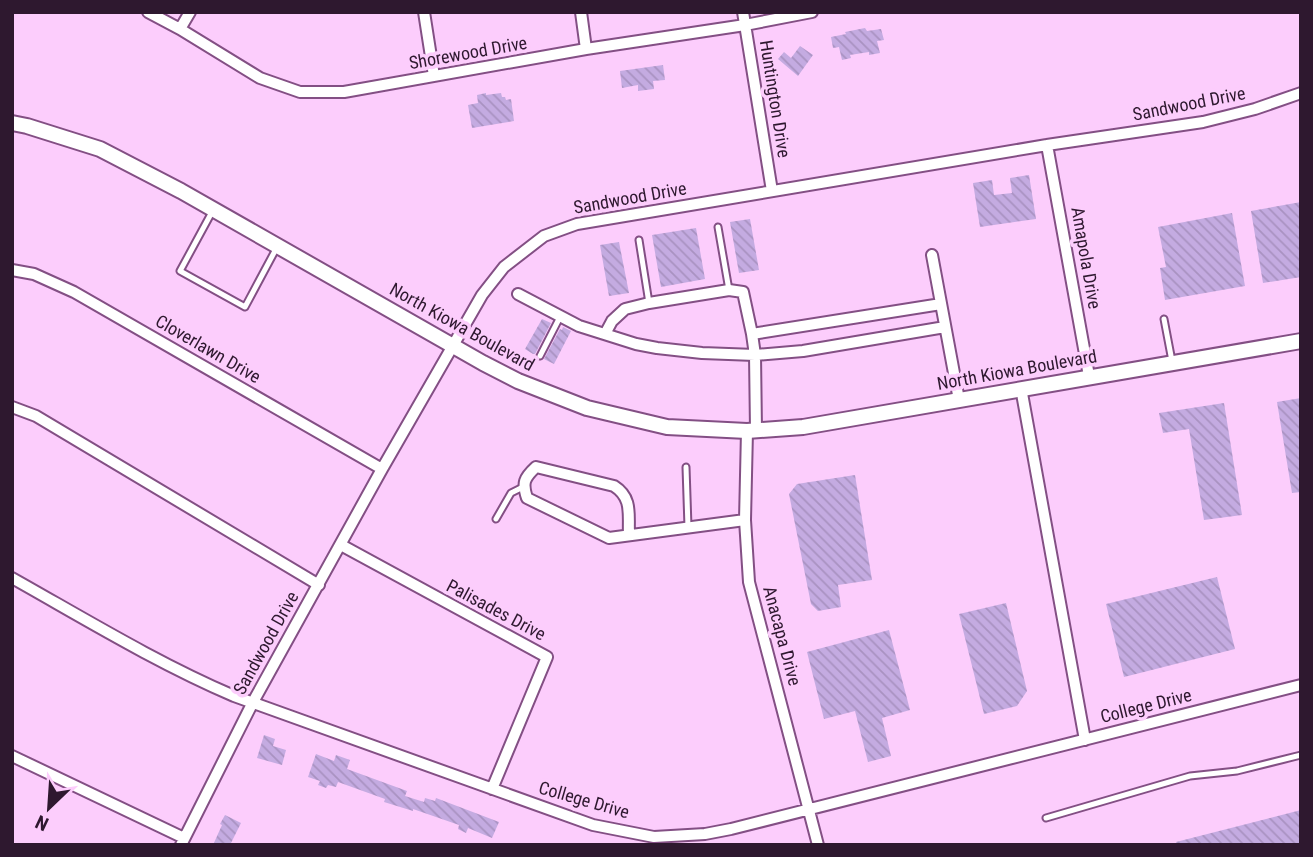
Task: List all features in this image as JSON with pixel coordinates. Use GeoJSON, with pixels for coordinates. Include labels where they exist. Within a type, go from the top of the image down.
{"type":"FeatureCollection","features":[{"type":"Feature","properties":{"kind":"street","name":"Shorewood Drive"},"geometry":{"type":"LineString","coordinates":[[148,12],[260,78],[300,92],[344,92],[812,12]]}},
{"type":"Feature","properties":{"kind":"street"},"geometry":{"type":"LineString","coordinates":[[180,29],[190,12]]}},
{"type":"Feature","properties":{"kind":"street"},"geometry":{"type":"LineString","coordinates":[[424,12],[434,76]]}},
{"type":"Feature","properties":{"kind":"street"},"geometry":{"type":"LineString","coordinates":[[581,12],[586,49]]}},
{"type":"Feature","properties":{"kind":"street","name":"Huntington Drive"},"geometry":{"type":"LineString","coordinates":[[743,12],[772,191]]}},
{"type":"Feature","properties":{"kind":"street","name":"Sandwood Drive"},"geometry":{"type":"LineString","coordinates":[[182,841],[253,702],[482,295],[504,267],[544,236],[577,224],[1048,145],[1203,122],[1255,110],[1301,93]]}},
{"type":"Feature","properties":{"kind":"street","name":"North Kiowa Boulevard"},"geometry":{"type":"LineString","coordinates":[[12,122],[100,149],[142,170],[518,381],[587,408],[667,427],[752,431],[803,427],[1301,341]]}},
{"type":"Feature","properties":{"kind":"street","name":"Amapola Drive"},"geometry":{"type":"LineString","coordinates":[[1048,145],[1089,376]]}},
{"type":"Feature","properties":{"kind":"street"},"geometry":{"type":"LineString","coordinates":[[932,255],[958,400]]}},
{"type":"Feature","properties":{"kind":"street","name":"Cloverlawn Drive"},"geometry":{"type":"LineString","coordinates":[[12,270],[34,274],[75,292],[382,469]]}},
{"type":"Feature","properties":{"kind":"street"},"geometry":{"type":"LineString","coordinates":[[605,334],[611,321],[625,309],[729,290]]}},
{"type":"Feature","properties":{"kind":"street","name":"Anacapa Drive"},"geometry":{"type":"LineString","coordinates":[[729,290],[743,292],[755,355],[745,520],[749,582],[818,845]]}},
{"type":"Feature","properties":{"kind":"street"},"geometry":{"type":"LineString","coordinates":[[518,294],[579,326],[636,344],[683,351],[755,355],[803,351],[945,327]]}},
{"type":"Feature","properties":{"kind":"street"},"geometry":{"type":"LineString","coordinates":[[752,334],[941,304]]}},
{"type":"Feature","properties":{"kind":"street"},"geometry":{"type":"LineString","coordinates":[[1021,388],[1085,740]]}},
{"type":"Feature","properties":{"kind":"street"},"geometry":{"type":"LineString","coordinates":[[12,407],[36,416],[319,585]]}},
{"type":"Feature","properties":{"kind":"street"},"geometry":{"type":"LineString","coordinates":[[629,535],[628,501],[622,491],[614,486],[536,467],[527,475],[523,487],[527,498],[608,538],[745,520]]}},
{"type":"Feature","properties":{"kind":"street","name":"Palisades Drive"},"geometry":{"type":"LineString","coordinates":[[341,545],[547,657],[492,789]]}},
{"type":"Feature","properties":{"kind":"street","name":"College Drive"},"geometry":{"type":"LineString","coordinates":[[12,578],[210,686],[593,825],[654,837],[705,839],[810,809],[1301,685]]}},
{"type":"Feature","properties":{"kind":"street"},"geometry":{"type":"LineString","coordinates":[[12,756],[182,841]]}},
{"type":"Feature","properties":{"kind":"lane"},"geometry":{"type":"LineString","coordinates":[[214,209],[180,271],[245,307],[278,246]]}},
{"type":"Feature","properties":{"kind":"lane"},"geometry":{"type":"LineString","coordinates":[[718,227],[729,290]]}},
{"type":"Feature","properties":{"kind":"lane"},"geometry":{"type":"LineString","coordinates":[[639,240],[649,303]]}},
{"type":"Feature","properties":{"kind":"lane"},"geometry":{"type":"LineString","coordinates":[[540,356],[560,317]]}},
{"type":"Feature","properties":{"kind":"lane"},"geometry":{"type":"LineString","coordinates":[[1164,319],[1172,362]]}},
{"type":"Feature","properties":{"kind":"lane"},"geometry":{"type":"LineString","coordinates":[[686,467],[688,527]]}},
{"type":"Feature","properties":{"kind":"lane"},"geometry":{"type":"LineString","coordinates":[[496,519],[511,493],[523,487]]}},
{"type":"Feature","properties":{"kind":"lane"},"geometry":{"type":"LineString","coordinates":[[1046,818],[1190,776],[1237,771],[1301,755]]}},
{"type":"Feature","properties":{"kind":"building"},"geometry":{"type":"Polygon","coordinates":[[[865,28],[867,31],[881,29],[884,40],[877,41],[880,53],[850,55],[851,58],[842,60],[839,47],[833,48],[831,37],[865,28]]]}},
{"type":"Feature","properties":{"kind":"building"},"geometry":{"type":"Polygon","coordinates":[[[800,46],[813,55],[798,76],[778,59],[784,52],[791,58],[800,46]]]}},
{"type":"Feature","properties":{"kind":"building"},"geometry":{"type":"Polygon","coordinates":[[[663,65],[665,80],[653,81],[654,89],[638,91],[638,85],[622,88],[620,71],[663,65]]]}},
{"type":"Feature","properties":{"kind":"building"},"geometry":{"type":"Polygon","coordinates":[[[501,93],[506,100],[511,99],[514,121],[472,128],[468,105],[478,103],[477,95],[501,93]]]}},
{"type":"Feature","properties":{"kind":"building"},"geometry":{"type":"Polygon","coordinates":[[[1029,175],[1036,219],[980,227],[973,183],[992,180],[994,195],[1012,193],[1010,178],[1029,175]]]}},
{"type":"Feature","properties":{"kind":"building"},"geometry":{"type":"Polygon","coordinates":[[[1301,202],[1301,277],[1263,283],[1251,211],[1301,202]]]}},
{"type":"Feature","properties":{"kind":"building"},"geometry":{"type":"Polygon","coordinates":[[[1232,213],[1245,286],[1165,300],[1160,268],[1166,267],[1158,227],[1232,213]]]}},
{"type":"Feature","properties":{"kind":"building"},"geometry":{"type":"Polygon","coordinates":[[[750,219],[759,270],[739,273],[730,222],[750,219]]]}},
{"type":"Feature","properties":{"kind":"building"},"geometry":{"type":"Polygon","coordinates":[[[696,228],[705,279],[661,287],[652,235],[696,228]]]}},
{"type":"Feature","properties":{"kind":"building"},"geometry":{"type":"Polygon","coordinates":[[[619,242],[629,293],[609,296],[600,245],[619,242]]]}},
{"type":"Feature","properties":{"kind":"building"},"geometry":{"type":"Polygon","coordinates":[[[542,319],[551,323],[533,354],[525,349],[542,319]]]}},
{"type":"Feature","properties":{"kind":"building"},"geometry":{"type":"Polygon","coordinates":[[[563,327],[571,331],[554,364],[544,359],[563,327]]]}},
{"type":"Feature","properties":{"kind":"building"},"geometry":{"type":"Polygon","coordinates":[[[1301,398],[1301,492],[1292,493],[1277,402],[1301,398]]]}},
{"type":"Feature","properties":{"kind":"building"},"geometry":{"type":"Polygon","coordinates":[[[1224,403],[1242,515],[1204,520],[1189,429],[1163,433],[1159,413],[1224,403]]]}},
{"type":"Feature","properties":{"kind":"building"},"geometry":{"type":"Polygon","coordinates":[[[855,475],[872,580],[838,585],[841,607],[818,611],[811,604],[789,494],[797,484],[855,475]]]}},
{"type":"Feature","properties":{"kind":"building"},"geometry":{"type":"Polygon","coordinates":[[[1217,577],[1235,649],[1124,677],[1106,604],[1217,577]]]}},
{"type":"Feature","properties":{"kind":"building"},"geometry":{"type":"Polygon","coordinates":[[[1006,603],[1027,691],[1017,706],[984,714],[959,614],[1006,603]]]}},
{"type":"Feature","properties":{"kind":"building"},"geometry":{"type":"Polygon","coordinates":[[[889,630],[910,710],[882,718],[891,756],[868,762],[855,711],[824,719],[807,652],[889,630]]]}},
{"type":"Feature","properties":{"kind":"building"},"geometry":{"type":"Polygon","coordinates":[[[264,735],[275,739],[273,746],[286,750],[282,765],[257,758],[264,735]]]}},
{"type":"Feature","properties":{"kind":"building"},"geometry":{"type":"Polygon","coordinates":[[[316,754],[334,761],[336,755],[350,760],[347,769],[407,791],[405,796],[424,802],[425,798],[435,801],[436,798],[499,822],[492,838],[468,828],[466,833],[458,829],[459,825],[384,802],[385,799],[338,782],[336,787],[328,785],[326,788],[318,785],[320,781],[308,777],[316,754]]]}},
{"type":"Feature","properties":{"kind":"building"},"geometry":{"type":"Polygon","coordinates":[[[1301,810],[1301,845],[1177,845],[1176,842],[1301,810]]]}},
{"type":"Feature","properties":{"kind":"building"},"geometry":{"type":"Polygon","coordinates":[[[225,815],[241,823],[230,845],[213,845],[222,825],[220,824],[225,815]]]}}]}
